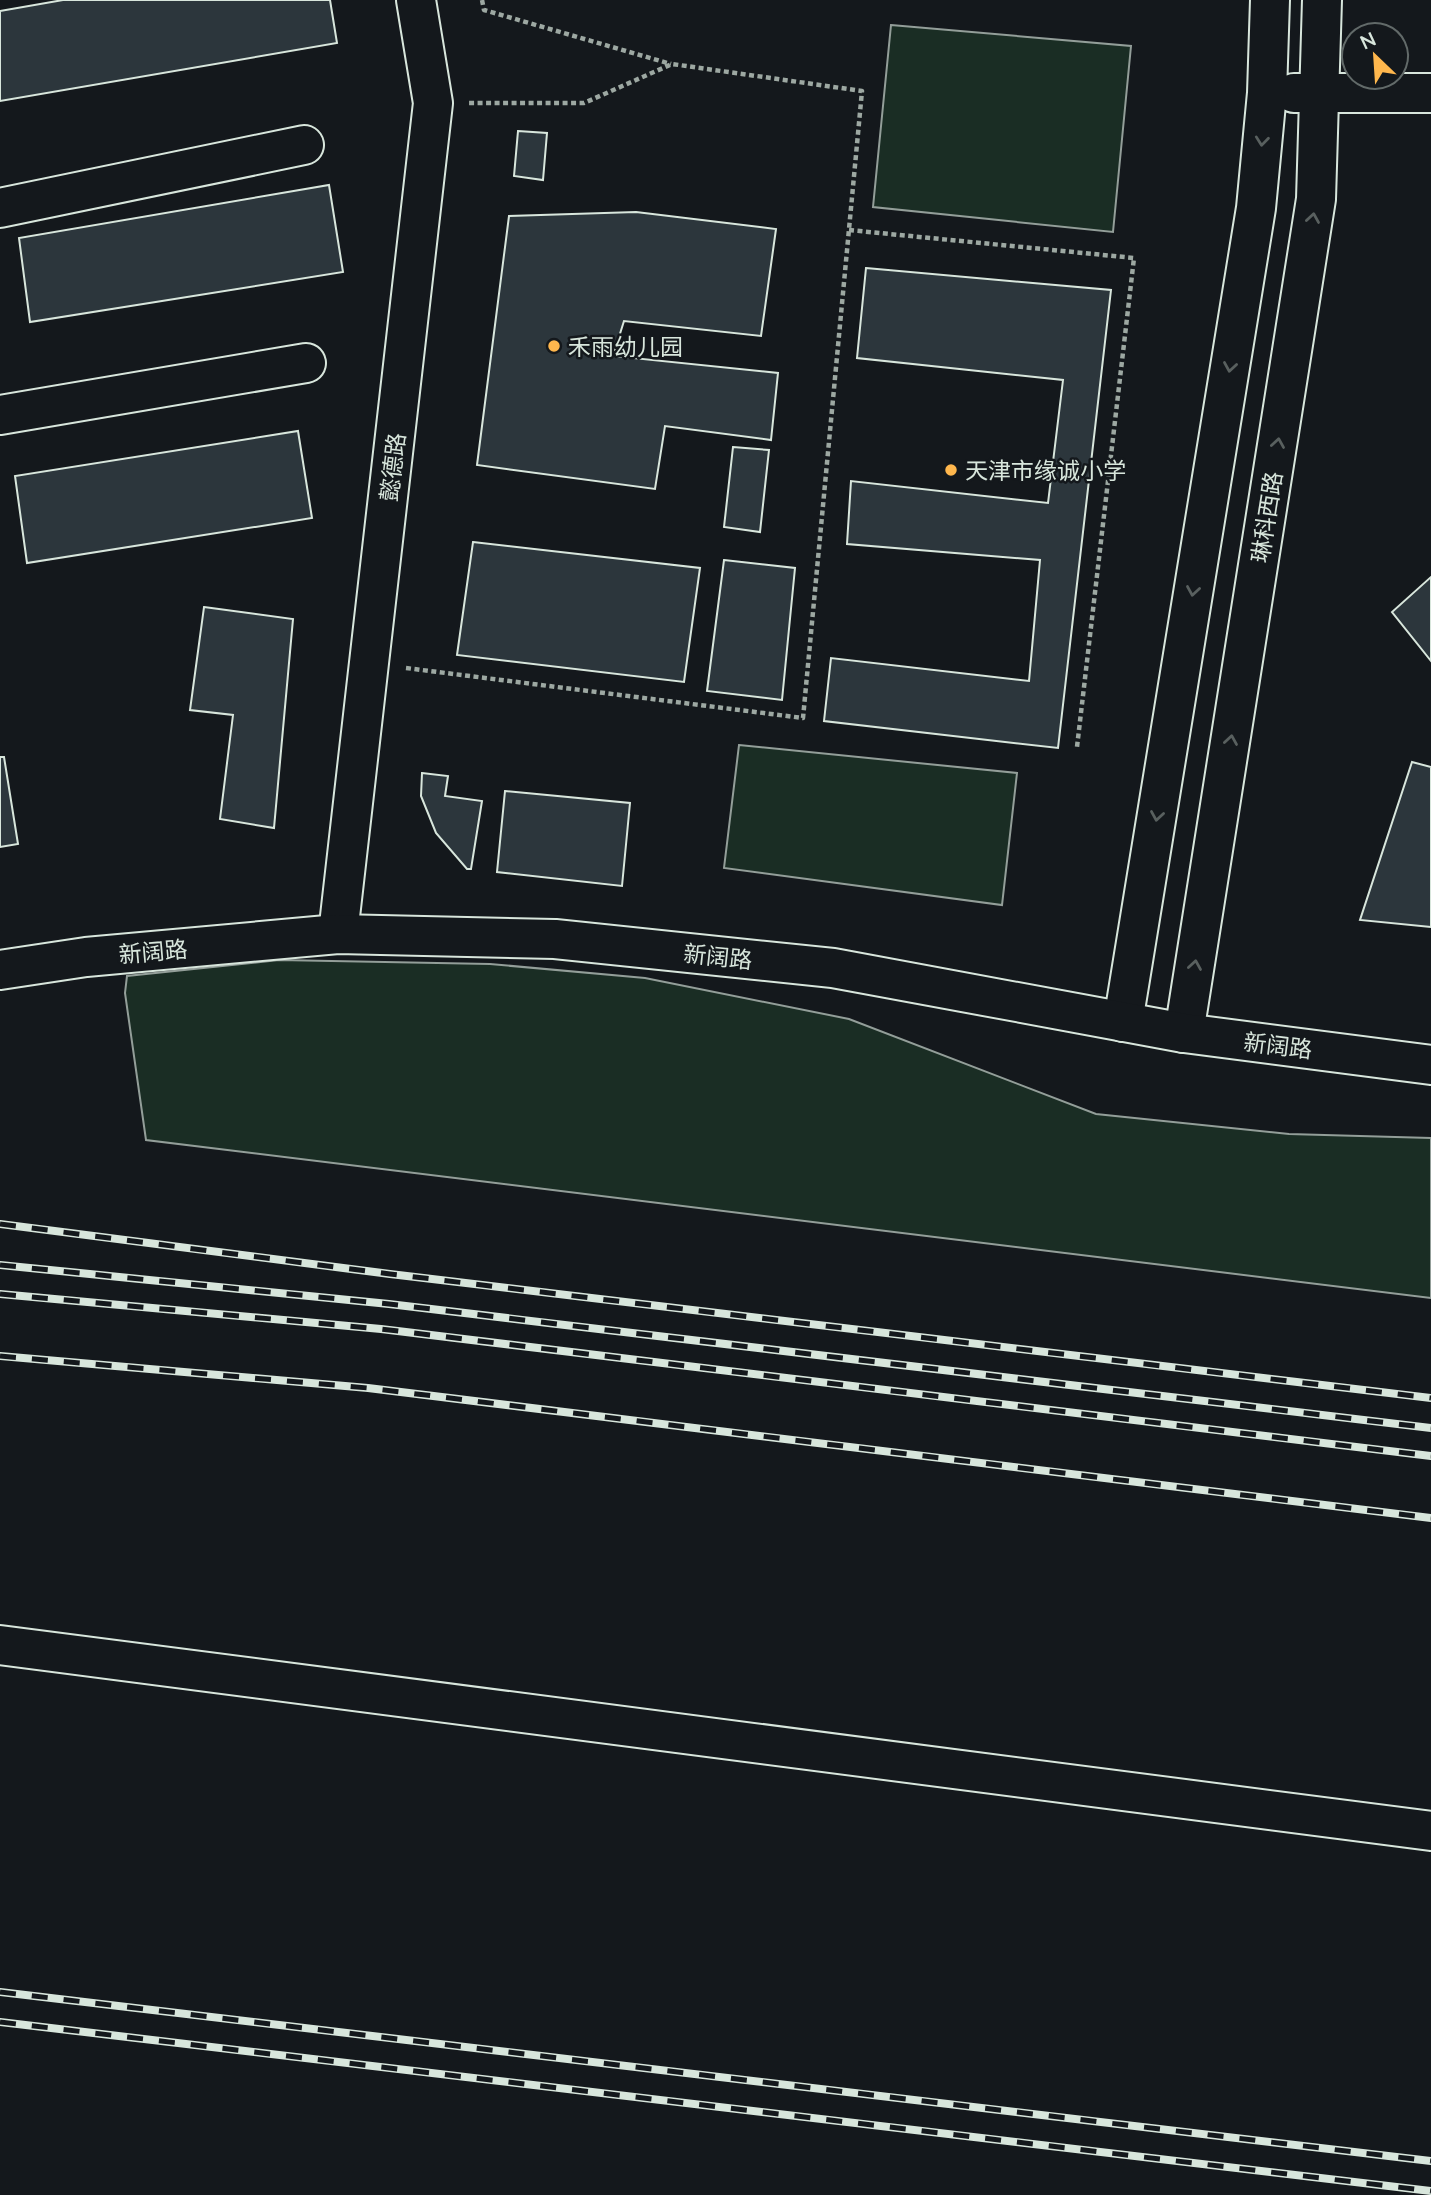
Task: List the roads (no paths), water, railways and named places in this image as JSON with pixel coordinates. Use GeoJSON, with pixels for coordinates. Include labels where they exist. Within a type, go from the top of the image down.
{"type":"FeatureCollection","features":[{"type":"Feature","properties":{"kind":"street","name":"懿德路"},"geometry":{"type":"LineString","coordinates":[[338,934],[433,103],[416,0]]}},
{"type":"Feature","properties":{"kind":"street"},"geometry":{"type":"LineString","coordinates":[[1123,1021],[1256,208],[1268,82],[1270,0]]}},
{"type":"Feature","properties":{"kind":"street","name":"琳科西路"},"geometry":{"type":"LineString","coordinates":[[1184,1032],[1316,200],[1330,79],[1322,0]]}},
{"type":"Feature","properties":{"kind":"street"},"geometry":{"type":"LineString","coordinates":[[1410,71],[1431,70]]}},
{"type":"Feature","properties":{"kind":"street"},"geometry":{"type":"LineString","coordinates":[[1268,82],[1330,79],[1431,93]]}},
{"type":"Feature","properties":{"kind":"street"},"geometry":{"type":"LineString","coordinates":[[0,208],[304,145]]}},
{"type":"Feature","properties":{"kind":"street"},"geometry":{"type":"LineString","coordinates":[[0,415],[306,363]]}},
{"type":"Feature","properties":{"kind":"street","name":"新阔路"},"geometry":{"type":"LineString","coordinates":[[0,970],[86,957],[338,934],[555,939],[819,966],[1184,1032],[1431,1065]]}},
{"type":"Feature","properties":{"kind":"street"},"geometry":{"type":"LineString","coordinates":[[0,1645],[1431,1831]]}},
{"type":"Feature","properties":{"kind":"railway"},"geometry":{"type":"LineString","coordinates":[[0,1224],[390,1274],[1431,1398]]}},
{"type":"Feature","properties":{"kind":"railway"},"geometry":{"type":"LineString","coordinates":[[0,1265],[389,1304],[1431,1428]]}},
{"type":"Feature","properties":{"kind":"railway"},"geometry":{"type":"LineString","coordinates":[[0,1294],[381,1329],[1431,1456]]}},
{"type":"Feature","properties":{"kind":"railway"},"geometry":{"type":"LineString","coordinates":[[0,1356],[368,1388],[1431,1518]]}},
{"type":"Feature","properties":{"kind":"railway"},"geometry":{"type":"LineString","coordinates":[[0,1992],[1431,2161]]}},
{"type":"Feature","properties":{"kind":"railway"},"geometry":{"type":"LineString","coordinates":[[0,2022],[1431,2191]]}},
{"type":"Feature","properties":{"kind":"place","name":"禾雨幼儿园"},"geometry":{"type":"Point","coordinates":[554,346]}},
{"type":"Feature","properties":{"kind":"place","name":"天津市缘诚小学"},"geometry":{"type":"Point","coordinates":[951,470]}}]}
